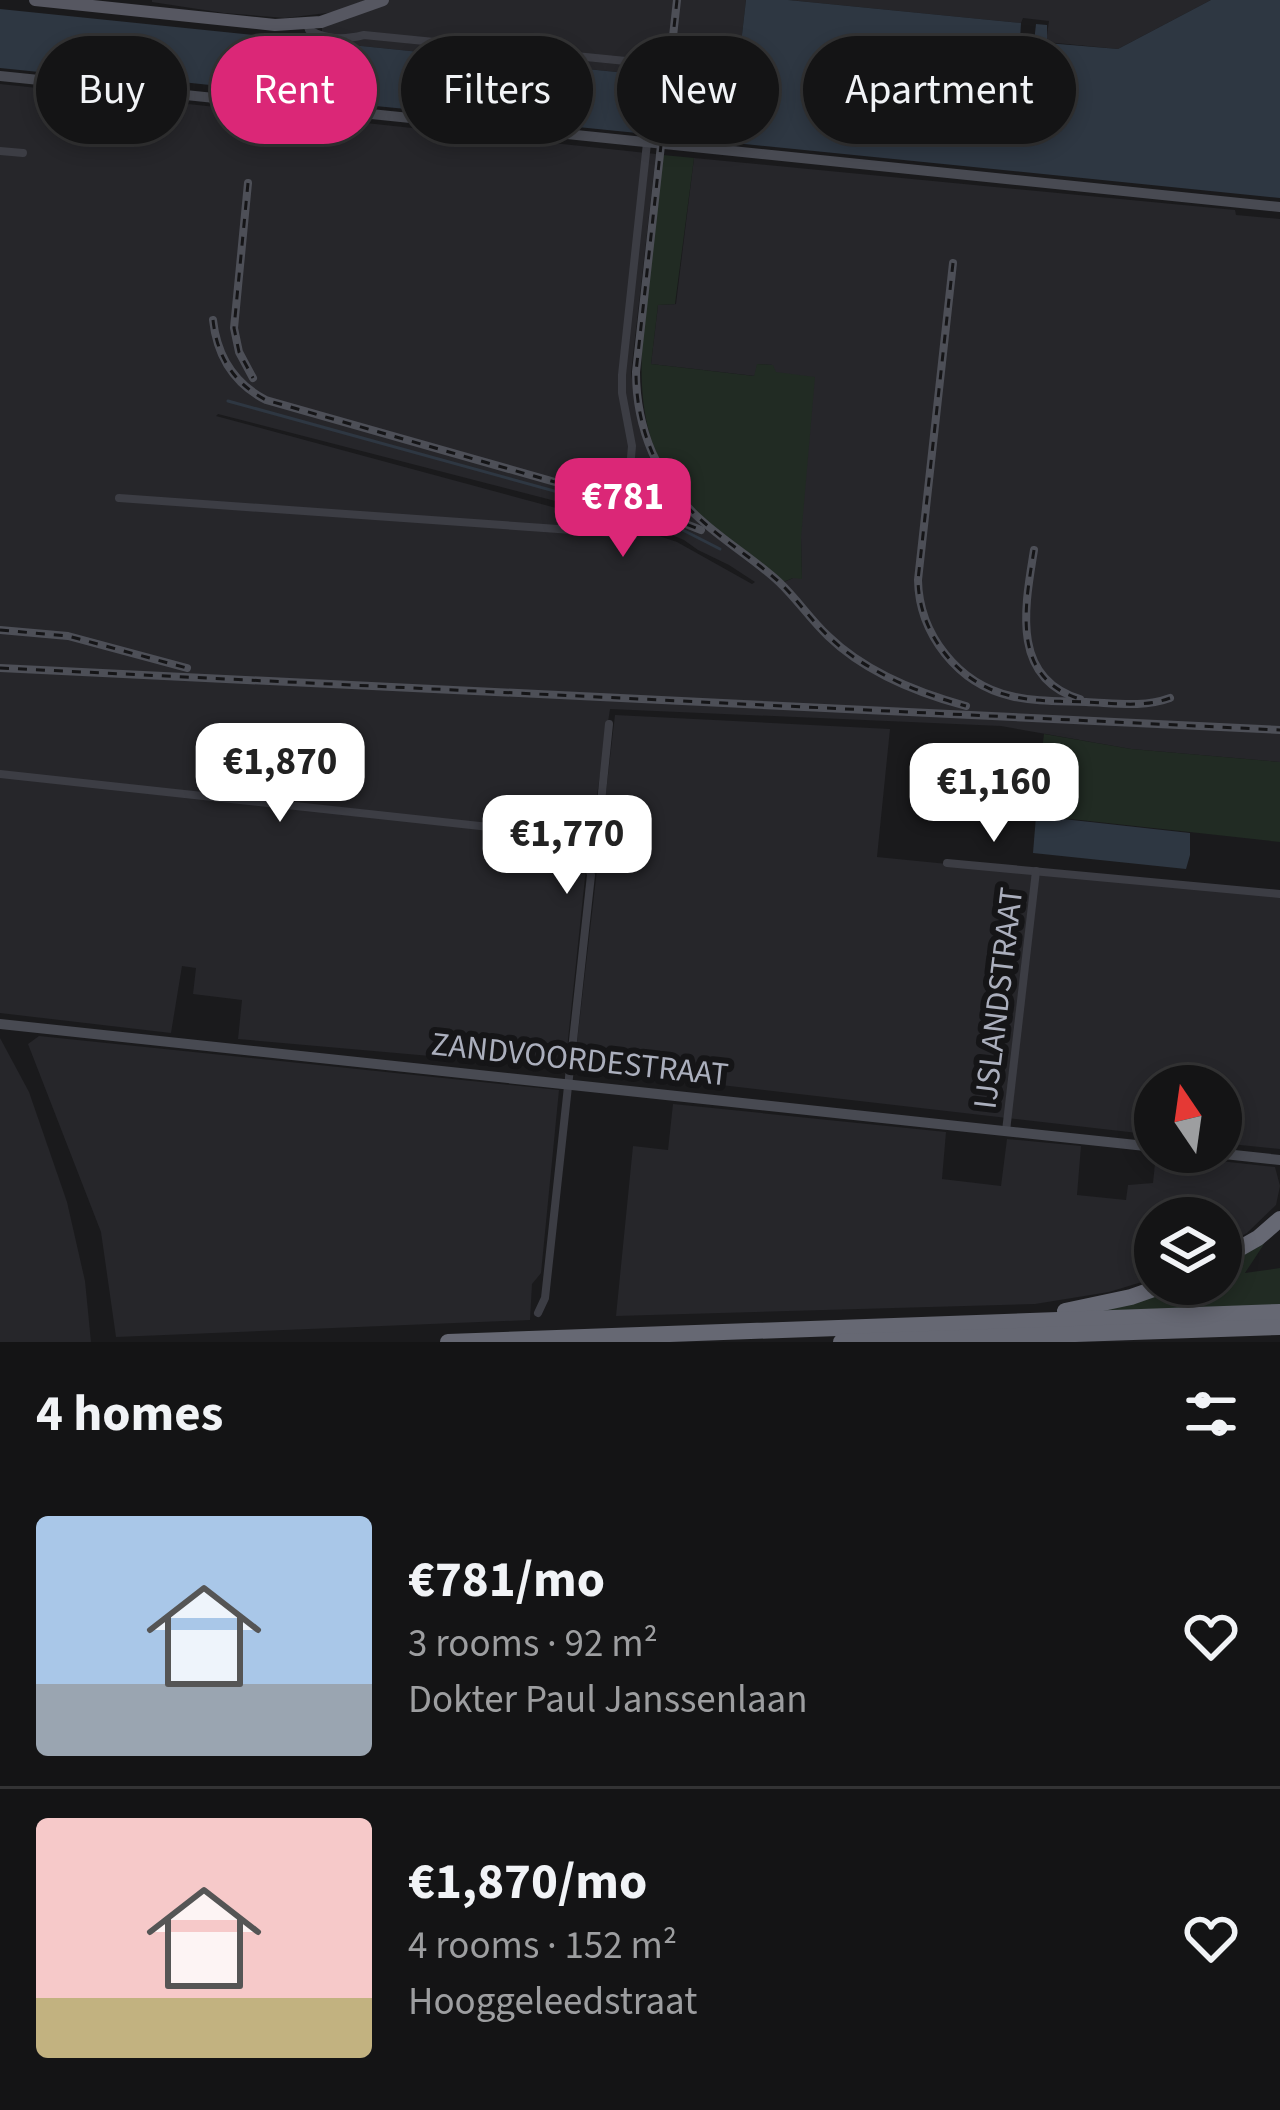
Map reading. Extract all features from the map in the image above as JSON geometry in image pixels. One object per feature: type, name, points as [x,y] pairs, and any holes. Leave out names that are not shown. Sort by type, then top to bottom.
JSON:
[{"type":"highway","points":[[1242,1247],[1280,1219]]},
{"type":"highway","points":[[953,1324],[1087,1308],[1134,1294]]},
{"type":"highway","points":[[448,1342],[1280,1312]]},
{"type":"highway","points":[[841,1342],[1280,1327]]},
{"type":"highway","points":[[1085,1334],[1201,1342]]},
{"type":"main road","points":[[34,0],[275,26],[347,15],[383,0]]},
{"type":"street","points":[[307,24],[316,34],[342,39],[364,35],[617,60]]},
{"type":"street","points":[[0,76],[617,140]]},
{"type":"street","points":[[626,515],[632,446],[622,374],[647,144]]},
{"type":"street","points":[[657,144],[1280,207]]},
{"type":"street","points":[[0,151],[23,153]]},
{"type":"street","points":[[119,498],[615,532]]},
{"type":"street","points":[[626,515],[636,523],[636,532],[628,538],[618,537],[615,521],[626,515]]},
{"type":"street","points":[[583,847],[598,832],[609,724]]},
{"type":"street","points":[[0,774],[573,836],[583,847],[591,875],[544,1298],[538,1313]]},
{"type":"street","points":[[947,862],[1280,895]]},
{"type":"street","name":"IJSLANDSTRAAT","points":[[1006,1131],[1036,871]]},
{"type":"street","name":"ZANDVOORDESTRAAT","points":[[0,1024],[1134,1145]]},
{"type":"street","points":[[1242,1156],[1280,1160]]},
{"type":"shaded area","points":[[152,0],[366,0],[335,12],[285,18]]},
{"type":"shaded area","points":[[383,0],[746,0],[742,36],[617,36],[617,72],[593,70],[593,36],[401,36],[401,50],[377,48],[377,36],[322,36],[322,25],[348,19]]},
{"type":"shaded area","points":[[788,0],[1211,0],[1118,49],[1076,45],[1076,36],[1047,36],[1049,21],[1023,18],[1021,23]]},
{"type":"shaded area","points":[[0,84],[36,88],[36,144],[187,144],[187,104],[211,107],[211,144],[377,144],[377,124],[401,127],[401,144],[562,144],[656,154],[631,373],[640,429],[651,461],[672,496],[778,585],[802,578],[801,539],[772,365],[758,364],[755,376],[651,364],[658,305],[676,304],[694,158],[1235,210],[1236,215],[1280,219],[1280,762],[1131,749],[1001,726],[610,709],[586,868],[565,1068],[238,1039],[242,1000],[193,994],[196,968],[182,966],[171,1033],[0,1013]],"holes":[[[216,416],[618,514],[624,505],[630,506],[638,521],[684,540],[755,582],[656,535]]]},
{"type":"shaded area","points":[[663,155],[694,158],[675,304],[658,305],[651,364],[754,376],[757,364],[773,365],[776,372],[815,377],[801,538],[802,579],[783,582],[701,517],[678,491],[652,442],[642,365]]},
{"type":"shaded area","points":[[615,715],[890,729],[877,857],[1280,897],[1280,1149],[1242,1145],[1242,1065],[1134,1065],[1134,1133],[574,1068]]},
{"type":"shaded area","points":[[1044,734],[1131,749],[1280,762],[1280,842],[1034,815]]},
{"type":"shaded area","points":[[39,1036],[559,1090],[541,1273],[532,1284],[530,1320],[116,1337],[101,1232],[28,1044]]},
{"type":"shaded area","points":[[0,1038],[29,1092],[67,1202],[85,1281],[91,1342],[0,1342]]},
{"type":"shaded area","points":[[673,1104],[946,1132],[942,1179],[1001,1186],[1007,1139],[1081,1146],[1077,1195],[1126,1200],[1128,1185],[1153,1183],[1154,1173],[1242,1173],[1242,1163],[1275,1167],[1280,1186],[1276,1205],[1242,1236],[1242,1197],[1134,1197],[1134,1284],[1109,1292],[1035,1304],[616,1316],[633,1146],[668,1150]]},
{"type":"shaded area","points":[[1264,1244],[1245,1273],[1280,1268],[1280,1307],[1097,1311],[1134,1301],[1134,1305],[1242,1305],[1242,1256]]},
{"type":"water","points":[[746,0],[1021,23],[1020,36],[803,36],[803,144],[1076,144],[1076,45],[1118,49],[1211,0],[1280,0],[1280,198],[745,144],[779,144],[779,36],[742,36]]},
{"type":"water","points":[[0,9],[264,36],[211,36],[211,85],[187,83],[187,36],[36,36],[36,72],[0,68]]},
{"type":"water","points":[[1036,24],[1047,25],[1047,36],[1035,36]]},
{"type":"water","points":[[377,48],[401,50],[401,109],[377,106]]},
{"type":"water","points":[[593,70],[617,72],[617,131],[593,129]]},
{"type":"water","points":[[1036,816],[1190,833],[1186,869],[1033,853]]},
{"type":"waterway","points":[[228,401],[616,508]]},
{"type":"waterway","points":[[639,514],[720,549]]},
{"type":"railway","points":[[677,0],[636,372],[640,413],[652,453],[685,504],[779,582],[842,649],[892,679],[966,706]]},
{"type":"railway","points":[[248,183],[234,328],[239,352],[253,378]]},
{"type":"railway","points":[[953,263],[918,580],[934,637],[974,680],[1011,696],[1128,704],[1170,698]]},
{"type":"railway","points":[[213,320],[229,367],[266,400],[643,507],[701,530]]},
{"type":"railway","points":[[1034,550],[1026,616],[1032,657],[1042,675],[1080,699]]},
{"type":"railway","points":[[0,630],[68,636],[187,668]]},
{"type":"railway","points":[[0,668],[1280,730]]}]
